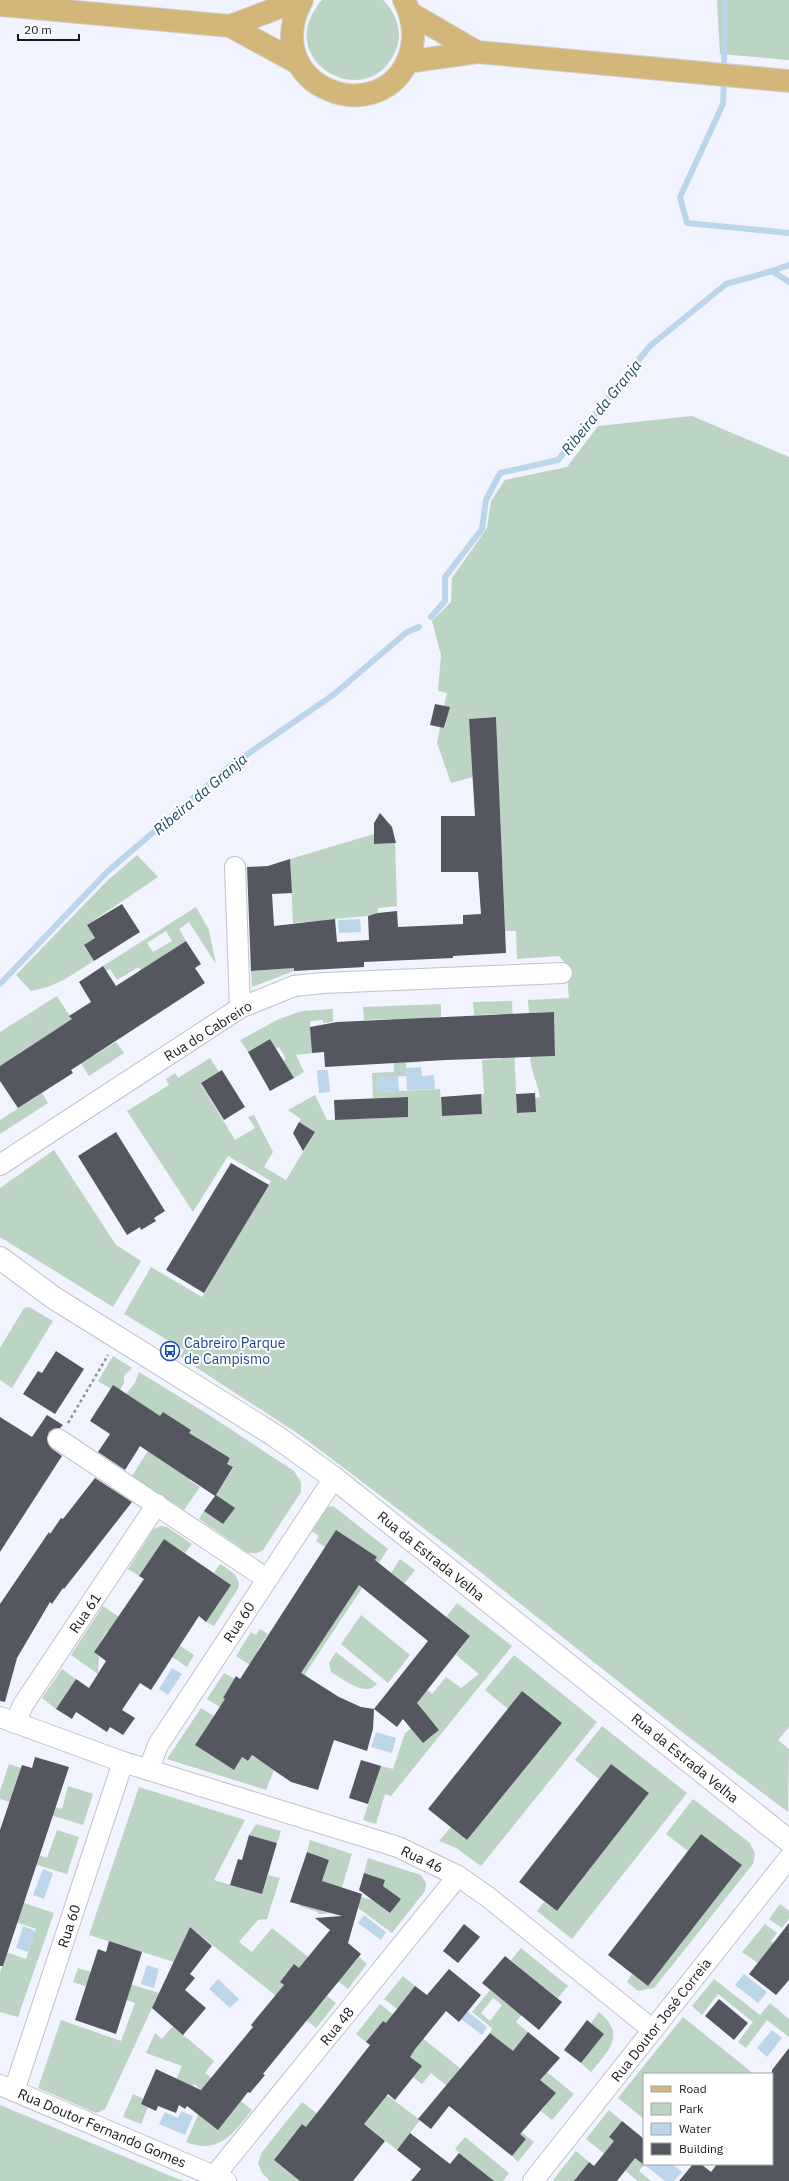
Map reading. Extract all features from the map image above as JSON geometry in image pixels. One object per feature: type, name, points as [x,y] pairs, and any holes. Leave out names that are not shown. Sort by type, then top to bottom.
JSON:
[{"type":"main road","points":[[230,26],[300,0]]},
{"type":"main road","points":[[300,0],[294,14],[291,30],[292,47],[298,63],[307,76],[320,87],[336,93],[352,96],[369,93],[384,87],[398,76],[407,62],[413,46],[414,30],[407,7]]},
{"type":"main road","points":[[0,5],[230,26],[298,63]]},
{"type":"main road","points":[[407,7],[477,52]]},
{"type":"main road","points":[[407,62],[477,52],[789,81]]},
{"type":"street","points":[[235,867],[240,1008]]},
{"type":"street","name":"Rua do Cabreiro","points":[[1,1165],[240,1008],[294,986],[323,983],[562,972]]},
{"type":"street","name":"Rua da Estrada Velha","points":[[0,1258],[54,1298],[274,1435],[334,1478],[789,1841]]},
{"type":"street","name":"Rua da Estrada Velha","points":[[0,1276],[54,1298]]},
{"type":"street","points":[[58,1439],[267,1579]]},
{"type":"street","name":"Rua 60","points":[[149,1769],[158,1745],[334,1478]]},
{"type":"street","name":"Rua 61","points":[[4,1721],[23,1705],[157,1504]]},
{"type":"street","name":"Rua 61","points":[[4,1721],[123,1762],[149,1769]]},
{"type":"street","name":"Rua 60","points":[[7,2088],[123,1762]]},
{"type":"street","name":"Rua 46","points":[[149,1769],[398,1847],[458,1876],[488,1897],[653,2030]]},
{"type":"street","name":"Rua Doutor José Correia","points":[[533,2181],[789,1858]]},
{"type":"street","name":"Rua 48","points":[[220,2178],[458,1876]]},
{"type":"street","name":"Rua Doutor Fernando Gomes","points":[[7,2088],[220,2178]]},
{"type":"path","points":[[58,1439],[118,1338]]},
{"type":"green space","points":[[322,0],[383,0],[391,10],[397,22],[399,34],[397,47],[384,68],[367,78],[348,79],[330,73],[315,60],[307,43],[309,22]]},
{"type":"green space","points":[[717,0],[789,0],[789,60],[720,54]]},
{"type":"green space","points":[[692,416],[789,457],[789,1727],[778,1740],[789,1749],[788,1812],[682,1732],[455,1552],[300,1435],[180,1357],[184,1350],[124,1314],[151,1267],[202,1297],[271,1181],[228,1156],[193,1212],[127,1111],[169,1085],[166,1079],[175,1073],[178,1078],[210,1058],[219,1072],[201,1084],[235,1140],[255,1128],[248,1117],[254,1115],[273,1152],[264,1167],[286,1180],[315,1132],[299,1122],[301,1119],[288,1110],[315,1095],[327,1120],[408,1117],[407,1097],[373,1098],[372,1073],[394,1072],[391,1019],[364,1020],[363,1007],[441,1004],[441,1017],[418,1019],[420,1062],[406,1063],[407,1076],[377,1078],[378,1092],[440,1089],[442,1116],[482,1114],[481,1094],[484,1094],[482,1060],[501,1059],[500,1014],[474,1015],[473,1002],[512,1001],[517,1113],[536,1112],[535,1098],[540,1097],[530,1057],[555,1056],[554,1012],[529,1013],[528,1000],[569,998],[566,964],[559,956],[517,959],[516,931],[505,931],[496,717],[469,719],[473,777],[451,783],[437,743],[440,727],[445,728],[449,707],[444,706],[447,693],[438,691],[441,655],[432,621],[451,602],[452,578],[487,528],[491,501],[505,480],[567,467],[598,426]]},
{"type":"green space","points":[[374,834],[374,844],[395,843],[397,906],[378,908],[378,915],[324,920],[326,937],[307,949],[306,922],[293,923],[290,859]]},
{"type":"green space","points":[[137,855],[158,877],[87,925],[95,938],[84,946],[94,961],[56,983],[31,991],[16,975],[106,882]]},
{"type":"green space","points":[[196,907],[209,930],[216,964],[189,922],[179,929],[186,941],[163,956],[152,987],[139,967],[117,980],[110,969],[106,971],[103,966]],"holes":[[[166,931],[172,941],[153,952],[147,943]]]},
{"type":"green space","points":[[288,950],[293,950],[294,971],[252,987],[251,971],[289,968]]},
{"type":"green space","points":[[57,996],[95,1055],[116,1042],[124,1053],[89,1076],[58,1028],[0,1066],[0,1032]]},
{"type":"green space","points":[[333,1009],[333,1022],[323,1023],[323,1020],[310,1021],[312,1053],[296,1055],[304,1072],[294,1078],[282,1061],[286,1059],[279,1047],[275,1049],[270,1039],[248,1052],[240,1040],[279,1019],[302,1011]]},
{"type":"green space","points":[[42,1093],[48,1103],[0,1134],[0,1120]]},
{"type":"green space","points":[[54,1150],[116,1245],[141,1261],[113,1307],[0,1237],[0,1188]]},
{"type":"green space","points":[[29,1307],[53,1321],[12,1388],[0,1380],[0,1348],[24,1308]]},
{"type":"green space","points":[[113,1356],[132,1368],[124,1376],[124,1383],[120,1390],[113,1385],[111,1389],[98,1381]]},
{"type":"green space","points":[[139,1372],[209,1415],[294,1471],[301,1482],[301,1492],[263,1550],[257,1553],[248,1553],[199,1519],[204,1511],[223,1524],[234,1508],[216,1495],[233,1468],[227,1464],[230,1458],[211,1446],[189,1480],[200,1487],[184,1510],[132,1476],[148,1451],[191,1430],[163,1412],[150,1431],[126,1394],[135,1383]]},
{"type":"green space","points":[[333,1506],[388,1549],[305,1674],[309,1678],[274,1680],[236,1656],[251,1632],[256,1635],[260,1629],[268,1634],[257,1651],[298,1677],[377,1557],[325,1547],[316,1541],[319,1536],[308,1529],[323,1508]]},
{"type":"green space","points":[[160,1526],[167,1527],[192,1544],[185,1553],[164,1539],[139,1576],[128,1569],[153,1530]]},
{"type":"green space","points":[[400,1559],[415,1570],[404,1584],[391,1573]]},
{"type":"green space","points":[[220,1564],[236,1576],[239,1587],[214,1626],[206,1622],[231,1585],[214,1573]]},
{"type":"green space","points":[[457,1603],[512,1646],[391,1796],[385,1794],[376,1824],[363,1820],[381,1766],[393,1769],[405,1733],[425,1717],[413,1708],[427,1690],[432,1694],[446,1677],[461,1688],[479,1674],[456,1655],[470,1636],[446,1617]],"holes":[[[429,1718],[439,1730],[423,1743],[413,1730]]]},
{"type":"green space","points":[[103,1606],[131,1625],[111,1634],[107,1631],[94,1652],[99,1655],[98,1674],[71,1655]]},
{"type":"green space","points":[[361,1615],[410,1655],[388,1683],[341,1644]]},
{"type":"green space","points":[[164,1635],[194,1655],[187,1667],[156,1646]]},
{"type":"green space","points":[[336,1652],[377,1684],[372,1688],[361,1688],[348,1683],[331,1672],[329,1663]]},
{"type":"green space","points":[[514,1655],[597,1722],[481,1866],[456,1848],[439,1841],[451,1827],[467,1840],[562,1723],[508,1709],[485,1690]]},
{"type":"green space","points":[[62,1669],[76,1679],[56,1709],[42,1698]]},
{"type":"green space","points":[[224,1673],[235,1679],[223,1698],[267,1725],[274,1741],[207,1699]]},
{"type":"green space","points":[[201,1708],[214,1716],[195,1745],[234,1770],[242,1757],[248,1761],[252,1756],[274,1770],[266,1790],[167,1759]]},
{"type":"green space","points":[[602,1726],[687,1793],[572,1939],[537,1911],[544,1902],[557,1911],[649,1793],[611,1764],[599,1779],[575,1760]]},
{"type":"green space","points":[[9,1764],[21,1768],[10,1802],[0,1799],[0,1791]]},
{"type":"green space","points":[[68,1786],[93,1794],[83,1825],[38,1811],[40,1803],[62,1809]]},
{"type":"green space","points":[[139,1787],[245,1820],[214,1880],[262,1894],[268,1875],[280,1878],[267,1919],[258,1920],[239,1942],[252,1952],[272,1928],[312,1960],[302,1971],[294,1965],[280,1982],[314,2011],[327,1996],[336,2003],[316,2028],[190,1927],[174,1962],[89,1935]]},
{"type":"green space","points":[[693,1799],[750,1843],[755,1854],[753,1864],[654,1988],[638,1991],[627,1982],[632,1974],[648,1986],[742,1865],[701,1834],[688,1851],[666,1834]]},
{"type":"green space","points":[[256,1824],[281,1831],[277,1843],[249,1835]]},
{"type":"green space","points":[[57,1830],[79,1837],[67,1874],[0,1854],[0,1843],[47,1858]]},
{"type":"green space","points":[[310,1840],[352,1854],[334,1913],[318,1914],[318,1912],[299,1906],[304,1892],[322,1881],[329,1860],[307,1852]]},
{"type":"green space","points":[[368,1858],[421,1875],[426,1883],[425,1891],[392,1933],[354,1905],[357,1896],[373,1900],[390,1913],[401,1899],[383,1886],[384,1880],[364,1873]]},
{"type":"green space","points":[[0,1895],[54,1913],[18,2017],[0,2012],[0,1973],[4,1960],[0,1950],[26,1959],[36,1929],[16,1922]]},
{"type":"green space","points":[[780,1904],[789,1911],[789,1919],[782,1928],[769,1919]]},
{"type":"green space","points":[[765,1924],[777,1933],[771,1941],[783,1951],[768,1970],[742,1952]]},
{"type":"green space","points":[[521,1948],[568,1986],[558,1998],[544,1987],[516,2022],[528,2032],[516,2047],[574,2094],[552,2120],[541,2111],[555,2093],[493,2061],[505,2045],[490,2033],[492,2028],[472,2012],[490,1990],[500,1998],[523,1971],[511,1960]],"holes":[[[493,1998],[502,2005],[490,2021],[481,2013]]]},
{"type":"green space","points":[[359,1957],[367,1964],[348,1989],[329,1974],[348,1970]]},
{"type":"green space","points":[[78,1968],[159,1993],[105,2109],[96,2113],[38,2088],[61,2020],[121,2041],[135,2003],[73,1982]]},
{"type":"green space","points":[[403,1976],[415,1986],[402,2003],[418,2025],[384,1999]]},
{"type":"green space","points":[[714,1979],[760,2015],[770,2003],[789,2019],[789,2037],[767,2020],[746,2048],[738,2042],[753,2022],[718,1994],[702,2015],[692,2006]]},
{"type":"green space","points":[[380,2004],[461,2069],[447,2086],[431,2073],[422,2084],[401,2068],[417,2048],[383,2021],[366,2042],[356,2034]]},
{"type":"green space","points":[[599,2012],[612,2028],[613,2036],[612,2043],[608,2050],[591,2072],[581,2063],[604,2034],[591,2023]]},
{"type":"green space","points":[[683,2017],[753,2073],[643,2073],[643,2118],[618,2098]]},
{"type":"green space","points":[[173,2026],[214,2061],[205,2073],[252,2110],[232,2134],[217,2144],[208,2146],[186,2142],[198,2115],[231,2113],[194,2084],[191,2089],[175,2082],[182,2066],[146,2053],[155,2033],[162,2039]]},
{"type":"green space","points":[[133,2094],[144,2099],[148,2107],[141,2124],[123,2117]]},
{"type":"green space","points":[[387,2095],[420,2120],[397,2150],[363,2123]]},
{"type":"green space","points":[[302,2102],[342,2133],[304,2181],[270,2181],[262,2173],[258,2163],[262,2152]],"holes":[[[302,2124],[321,2139],[293,2175],[274,2160]]]},
{"type":"green space","points":[[0,2105],[178,2179],[184,2181],[0,2181]]},
{"type":"green space","points":[[609,2110],[622,2121],[609,2137],[644,2165],[639,2171],[651,2181],[638,2181],[586,2139]]},
{"type":"green space","points":[[512,2124],[534,2142],[518,2162],[512,2156],[526,2139],[510,2126]]},
{"type":"green space","points":[[465,2137],[509,2173],[503,2181],[488,2181],[490,2178],[455,2149]]},
{"type":"green space","points":[[576,2151],[589,2162],[576,2178],[580,2181],[553,2180]]},
{"type":"water","points":[[360,919],[361,932],[339,933],[338,920]]},
{"type":"water","points":[[421,1067],[422,1076],[434,1075],[435,1089],[407,1090],[406,1068]]},
{"type":"water","points":[[317,1070],[328,1070],[330,1092],[319,1093]]},
{"type":"water","points":[[398,1076],[399,1091],[378,1092],[377,1077]]},
{"type":"water","points":[[172,1668],[182,1674],[168,1695],[159,1689]]},
{"type":"water","points":[[376,1732],[396,1738],[392,1753],[371,1747]]},
{"type":"water","points":[[43,1869],[53,1873],[44,1899],[33,1895]]},
{"type":"water","points":[[364,1915],[386,1932],[381,1940],[358,1923]]},
{"type":"water","points":[[23,1926],[36,1931],[28,1952],[16,1948]]},
{"type":"water","points":[[147,1965],[159,1969],[154,1988],[141,1984]]},
{"type":"water","points":[[744,1974],[767,1992],[758,2003],[735,1985]]},
{"type":"water","points":[[218,1979],[239,1999],[230,2008],[209,1989]]},
{"type":"water","points":[[467,2011],[487,2027],[482,2035],[461,2019]]},
{"type":"water","points":[[772,2030],[782,2038],[767,2057],[757,2048]]},
{"type":"water","points":[[181,2111],[193,2116],[185,2135],[159,2124],[165,2112],[178,2118]]},
{"type":"water","points":[[673,2165],[682,2172],[674,2181],[665,2181],[646,2166]]},
{"type":"building","points":[[435,704],[450,707],[444,728],[430,725]]},
{"type":"building","points":[[496,717],[506,953],[453,956],[453,958],[364,962],[364,967],[294,971],[294,968],[251,971],[247,867],[268,866],[290,859],[292,893],[272,894],[274,926],[335,919],[337,942],[369,940],[368,916],[378,913],[397,911],[398,927],[463,924],[463,915],[481,914],[478,872],[441,872],[441,816],[475,816],[469,719]]},
{"type":"building","points":[[380,813],[392,827],[396,843],[374,844],[374,823]]},
{"type":"building","points":[[122,904],[140,932],[94,961],[84,945],[95,938],[87,925]]},
{"type":"building","points":[[186,941],[201,964],[195,968],[205,983],[71,1070],[73,1073],[18,1108],[0,1081],[0,1066],[72,1019],[69,1016],[91,1002],[79,982],[103,966],[116,986]]},
{"type":"building","points":[[554,1012],[555,1056],[446,1060],[325,1067],[324,1052],[312,1053],[310,1027],[337,1022]]},
{"type":"building","points":[[270,1039],[294,1078],[270,1091],[248,1052]]},
{"type":"building","points":[[222,1070],[245,1107],[224,1120],[201,1083]]},
{"type":"building","points":[[535,1093],[536,1112],[517,1113],[516,1094]]},
{"type":"building","points":[[481,1094],[482,1114],[442,1116],[441,1097]]},
{"type":"building","points":[[408,1097],[408,1117],[335,1120],[334,1100]]},
{"type":"building","points":[[299,1122],[315,1132],[303,1151],[293,1133]]},
{"type":"building","points":[[116,1132],[165,1211],[154,1218],[156,1221],[141,1230],[140,1227],[127,1235],[78,1156]]},
{"type":"building","points":[[231,1163],[269,1185],[204,1293],[166,1270]]},
{"type":"building","points":[[56,1351],[84,1369],[55,1414],[23,1394],[38,1371],[42,1373]]},
{"type":"building","points":[[113,1385],[160,1416],[163,1412],[191,1430],[189,1433],[230,1458],[227,1464],[233,1467],[216,1495],[235,1508],[223,1524],[204,1511],[215,1496],[140,1446],[125,1470],[98,1452],[110,1434],[90,1421]]},
{"type":"building","points":[[47,1415],[63,1425],[60,1428],[53,1429],[49,1432],[47,1439],[51,1448],[62,1456],[0,1552],[0,1417],[32,1437]]},
{"type":"building","points":[[95,1478],[132,1502],[64,1589],[63,1588],[52,1604],[50,1602],[17,1658],[5,1702],[0,1701],[0,1604],[49,1532],[50,1534],[61,1518],[63,1519]]},
{"type":"building","points":[[336,1530],[377,1557],[375,1560],[470,1636],[417,1703],[439,1730],[423,1743],[403,1719],[397,1727],[374,1709],[373,1729],[367,1751],[334,1740],[318,1790],[291,1782],[252,1755],[248,1761],[242,1757],[234,1770],[195,1745],[225,1699],[223,1698],[236,1676],[240,1679]],"holes":[[[359,1585],[428,1641],[374,1709],[361,1707],[339,1697],[301,1673]]]},
{"type":"building","points":[[164,1539],[231,1585],[206,1622],[199,1616],[151,1690],[140,1683],[122,1710],[135,1718],[123,1735],[110,1727],[107,1732],[76,1712],[72,1719],[56,1709],[76,1679],[89,1688],[106,1661],[94,1652],[144,1579],[139,1576]]},
{"type":"building","points":[[522,1691],[562,1723],[467,1840],[428,1809]]},
{"type":"building","points":[[35,1757],[69,1767],[3,1966],[0,1966],[0,1830],[22,1765],[32,1768]]},
{"type":"building","points":[[361,1760],[381,1766],[368,1804],[349,1798]]},
{"type":"building","points":[[611,1764],[649,1793],[557,1911],[519,1882]]},
{"type":"building","points":[[701,1834],[742,1865],[648,1986],[608,1955]]},
{"type":"building","points":[[249,1835],[277,1843],[262,1894],[230,1885],[238,1859],[242,1860]]},
{"type":"building","points":[[307,1852],[329,1860],[322,1881],[362,1894],[348,1943],[361,1954],[263,2074],[265,2075],[250,2093],[248,2092],[218,2130],[187,2106],[185,2109],[179,2105],[176,2113],[158,2106],[156,2111],[141,2104],[156,2069],[201,2090],[253,2027],[251,2025],[284,1985],[280,1982],[294,1964],[299,1968],[330,1930],[315,1918],[342,1916],[290,1902]]},
{"type":"building","points":[[364,1873],[385,1880],[383,1886],[401,1899],[390,1913],[359,1890]]},
{"type":"building","points":[[789,1923],[789,1980],[776,1995],[749,1974]]},
{"type":"building","points":[[464,1924],[480,1937],[458,1963],[443,1951]]},
{"type":"building","points":[[190,1927],[212,1946],[190,1974],[195,1978],[185,1990],[206,2008],[183,2035],[152,2008]]},
{"type":"building","points":[[109,1941],[142,1952],[116,2034],[75,2020],[98,1949],[106,1952]]},
{"type":"building","points":[[505,1956],[562,2002],[539,2030],[482,1983]]},
{"type":"building","points":[[449,1969],[481,1995],[459,2022],[446,2011],[410,2057],[422,2066],[395,2100],[388,2094],[364,2124],[385,2141],[353,2181],[300,2181],[274,2160],[302,2124],[306,2127],[370,2045],[366,2042],[383,2021],[386,2023],[415,1986],[427,1995]]},
{"type":"building","points":[[719,1999],[748,2023],[734,2040],[705,2016]]},
{"type":"building","points":[[587,2020],[604,2034],[581,2063],[564,2050]]},
{"type":"building","points":[[528,2032],[560,2058],[540,2080],[556,2093],[520,2134],[526,2139],[512,2156],[449,2106],[431,2129],[418,2119],[490,2033],[513,2051]]},
{"type":"building","points":[[789,2048],[789,2181],[679,2181],[692,2165],[702,2165],[711,2172],[716,2165],[773,2165],[772,2070]]},
{"type":"building","points":[[622,2121],[643,2138],[643,2164],[635,2158],[617,2181],[574,2181],[589,2162],[594,2166],[614,2141],[609,2137]]},
{"type":"building","points":[[410,2133],[450,2164],[459,2153],[494,2181],[411,2181],[421,2169],[397,2150]]},
{"type":"waterway","points":[[724,70],[725,0]]},
{"type":"waterway","points":[[724,80],[723,104],[680,197],[687,223],[789,233]]},
{"type":"waterway","points":[[772,271],[789,265]]},
{"type":"waterway","name":"Ribeira da Granja","points":[[431,617],[445,601],[445,577],[482,529],[486,500],[500,473],[558,460],[650,346],[726,284],[772,271],[789,282]]},
{"type":"waterway","name":"Ribeira da Granja","points":[[0,984],[107,872],[229,767],[333,695],[407,632],[419,627]]},
{"type":"place","name":"Cabreiro Parque de Campismo","points":[[170,1351]]}]
